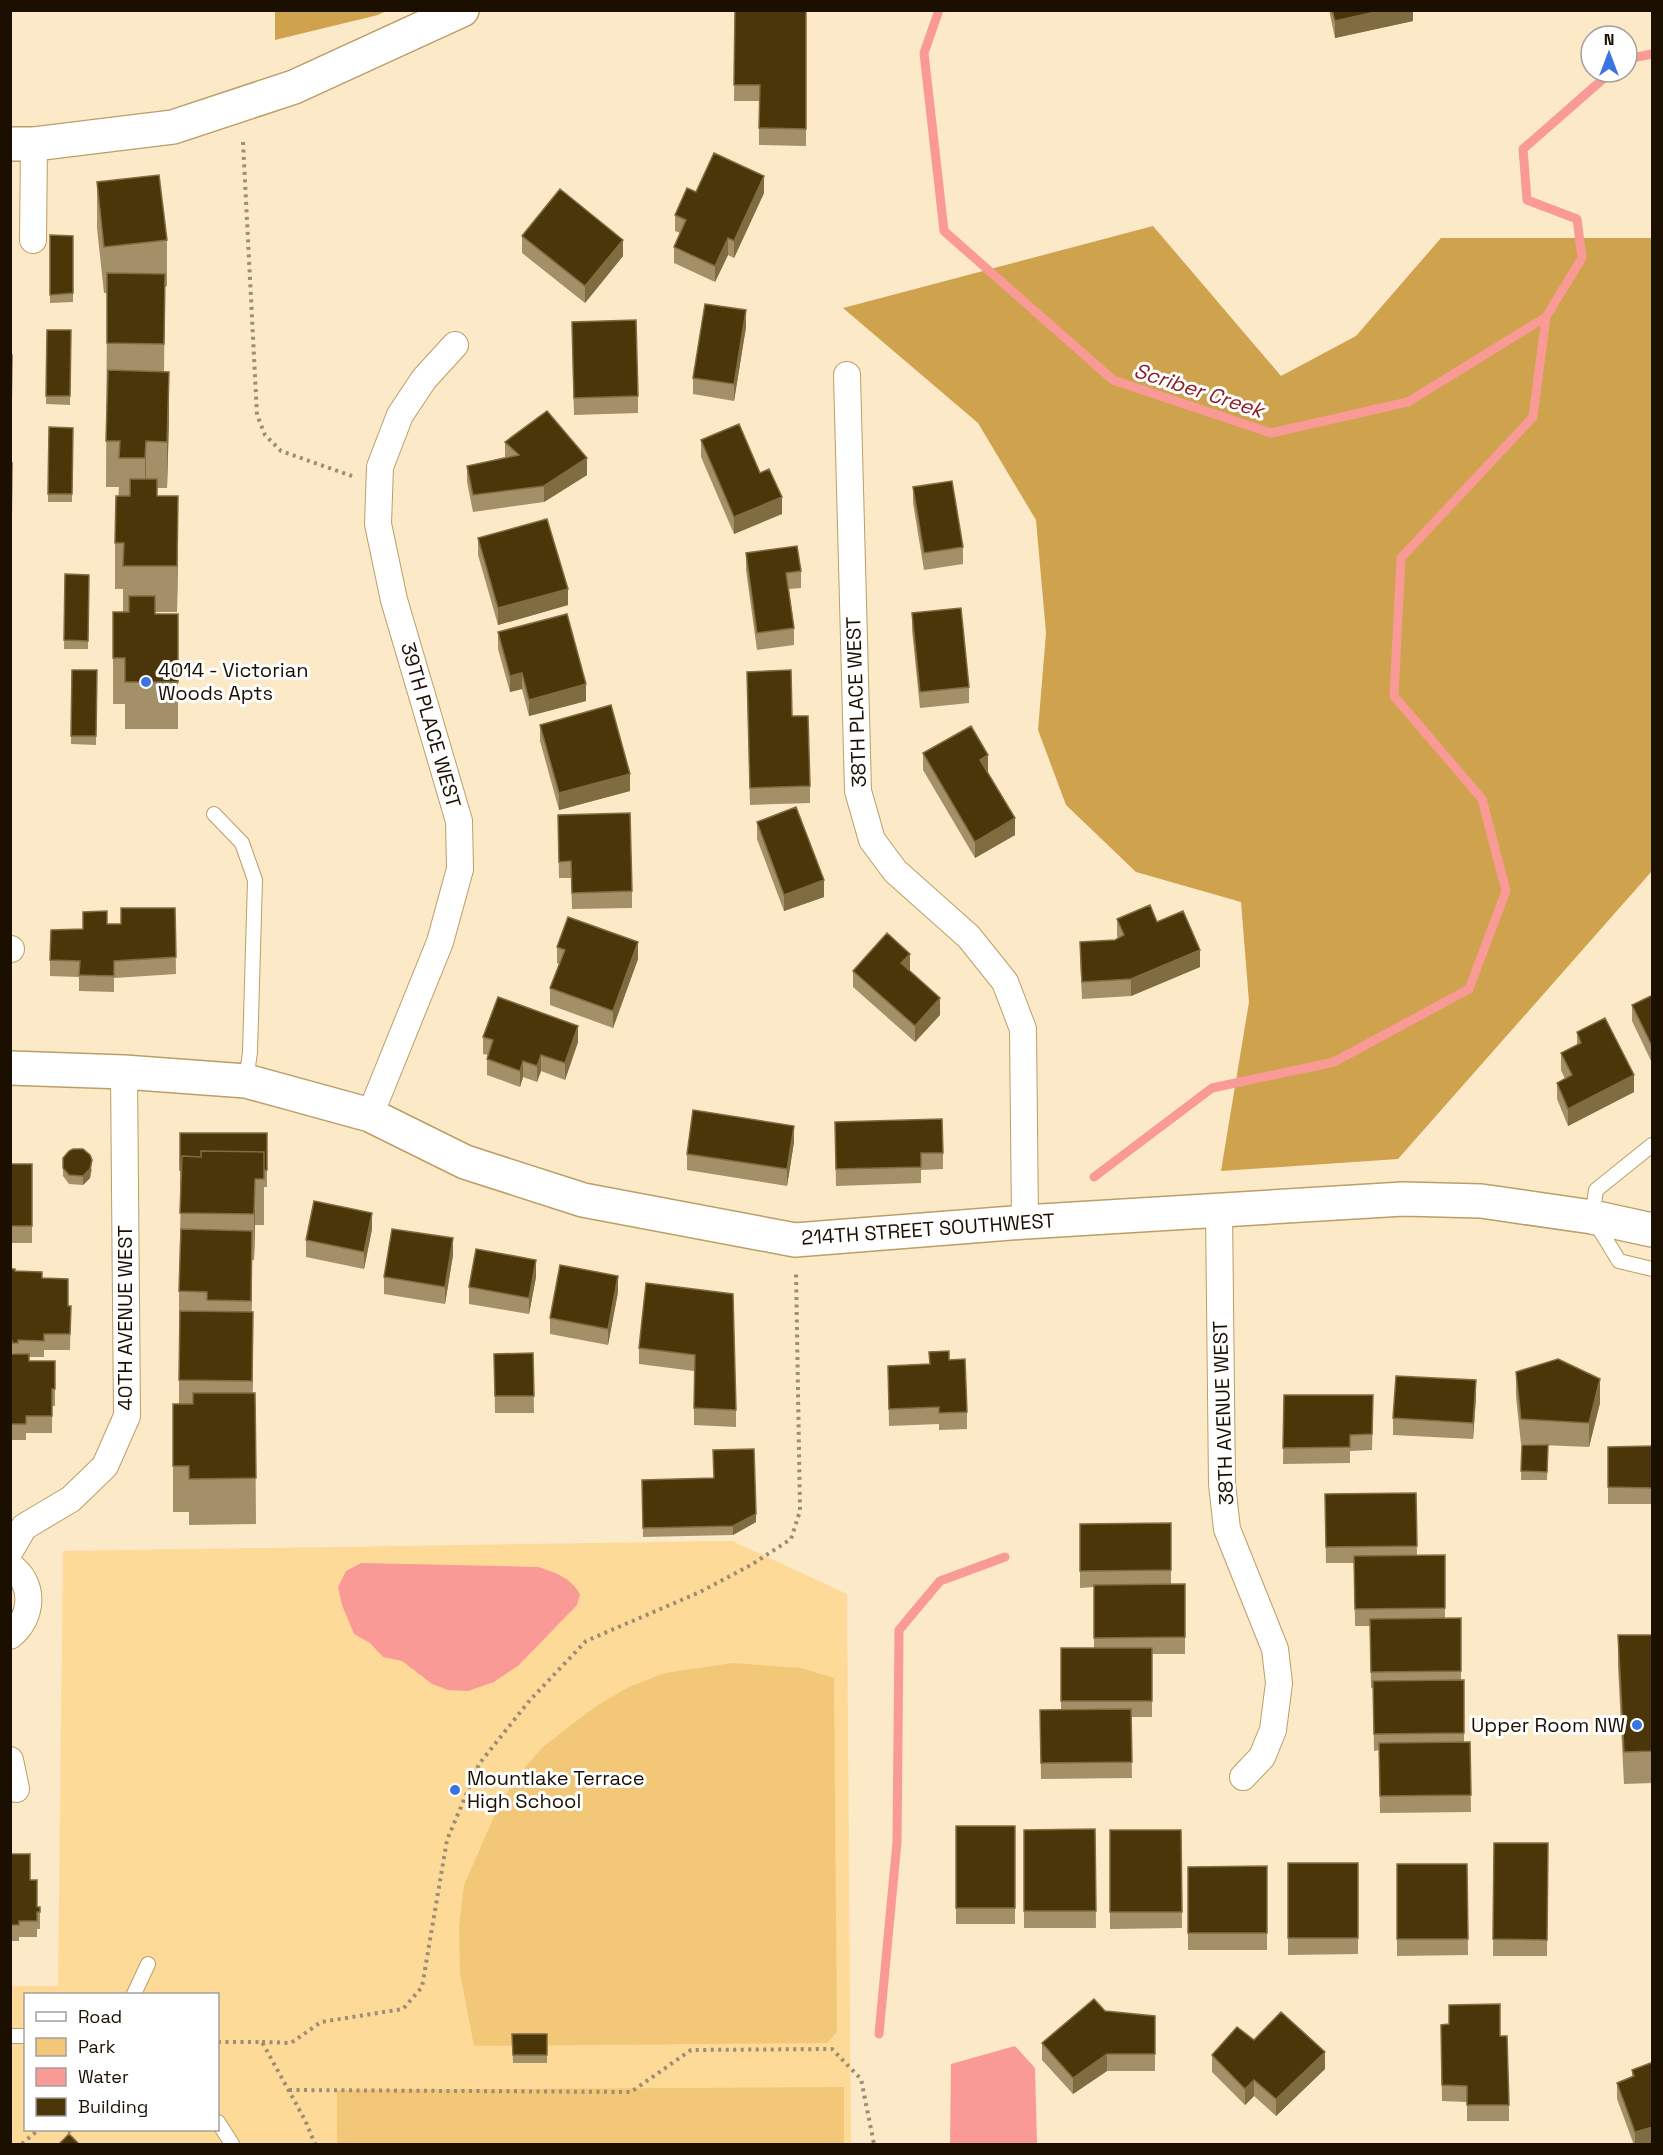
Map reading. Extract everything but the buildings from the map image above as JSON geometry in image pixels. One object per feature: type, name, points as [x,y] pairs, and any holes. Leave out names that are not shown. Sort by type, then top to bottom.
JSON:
[{"type":"street","points":[[33,240],[22,144],[173,127],[294,87],[462,10]]},
{"type":"street","name":"39TH PLACE WEST","points":[[370,1115],[440,942],[460,869],[459,821],[394,600],[378,524],[380,467],[400,415],[424,379],[455,345]]},
{"type":"street","name":"38TH PLACE WEST","points":[[847,375],[858,791],[872,840],[895,871],[969,938],[1005,982],[1023,1029],[1025,1222]]},
{"type":"street","name":"214TH STREET SOUTHWEST","points":[[10,1068],[124,1072],[246,1081],[370,1115],[465,1162],[583,1200],[795,1240],[1025,1222],[1414,1200],[1481,1201],[1592,1217],[1653,1230]]},
{"type":"street","name":"40TH AVENUE WEST","points":[[10,1551],[24,1527],[71,1499],[105,1466],[127,1416],[124,1072]]},
{"type":"street","name":"38TH AVENUE WEST","points":[[1219,1210],[1222,1484],[1227,1530],[1275,1649],[1280,1683],[1273,1730],[1262,1757],[1243,1777]]},
{"type":"street","points":[[10,1566],[24,1580],[29,1593],[29,1606],[25,1619],[18,1630],[10,1636]]},
{"type":"street","points":[[10,1760],[16,1789]]},
{"type":"lane","points":[[214,814],[242,843],[255,880],[250,1052],[246,1081]]},
{"type":"lane","points":[[1653,1145],[1596,1190],[1592,1217],[1619,1262],[1653,1269]]},
{"type":"lane","points":[[135,1993],[148,1964]]},
{"type":"lane","points":[[219,2124],[232,2145]]},
{"type":"path","points":[[243,142],[257,415],[265,435],[281,452],[352,477]]},
{"type":"path","points":[[219,2043],[291,2043],[321,2022],[403,2009],[422,1987],[447,1840],[479,1764],[530,1700],[586,1641],[700,1592],[751,1565],[790,1539],[800,1511],[795,1240]]},
{"type":"path","points":[[262,2042],[305,2120],[315,2145]]},
{"type":"path","points":[[289,2090],[631,2092],[691,2050],[832,2049],[861,2079],[874,2145]]},
{"type":"path","points":[[22,2145],[37,2131]]},
{"type":"shaded area","points":[[275,10],[386,11],[378,15],[275,40]]},
{"type":"shaded area","points":[[1153,226],[1281,376],[1356,336],[1441,238],[1652,238],[1652,871],[1398,1159],[1221,1171],[1249,1002],[1241,902],[1136,872],[1066,805],[1038,730],[1046,633],[1036,520],[978,423],[843,308]]},
{"type":"shaded area","name":"Mountlake Terrace High School","points":[[732,1541],[847,1594],[851,2144],[11,2144],[11,1986],[58,1986],[63,1551]]},
{"type":"green space","points":[[733,1663],[801,1668],[834,1678],[837,2032],[827,2043],[474,2046],[460,1973],[459,1926],[464,1885],[496,1812],[518,1775],[543,1747],[598,1705],[629,1687],[665,1673]]},
{"type":"green space","points":[[844,2087],[844,2144],[337,2144],[337,2090]]},
{"type":"water","points":[[361,1563],[538,1567],[567,1580],[580,1594],[577,1605],[519,1665],[494,1682],[468,1691],[448,1690],[432,1684],[402,1661],[383,1657],[370,1643],[354,1634],[342,1605],[338,1587],[346,1571]]},
{"type":"water","points":[[1015,2046],[1035,2068],[1037,2144],[950,2144],[951,2064]]},
{"type":"waterway","name":"Scriber Creek","points":[[939,10],[924,53],[944,231],[1113,380],[1271,433],[1408,402],[1546,317],[1582,258],[1577,219],[1527,200],[1523,149],[1597,84]]},
{"type":"waterway","name":"Scriber Creek","points":[[1639,57],[1652,54]]},
{"type":"waterway","points":[[1094,1177],[1212,1088],[1334,1062],[1469,989],[1506,891],[1482,799],[1394,696],[1401,558],[1533,417],[1546,317]]},
{"type":"waterway","points":[[879,2034],[897,1842],[899,1630],[940,1581],[1005,1557]]},
{"type":"place","name":"4014 - Victorian Woods Apts","points":[[146,682]]},
{"type":"place","name":"Upper Room NW","points":[[1637,1725]]},
{"type":"place","name":"Mountlake Terrace High School","points":[[455,1790]]}]
